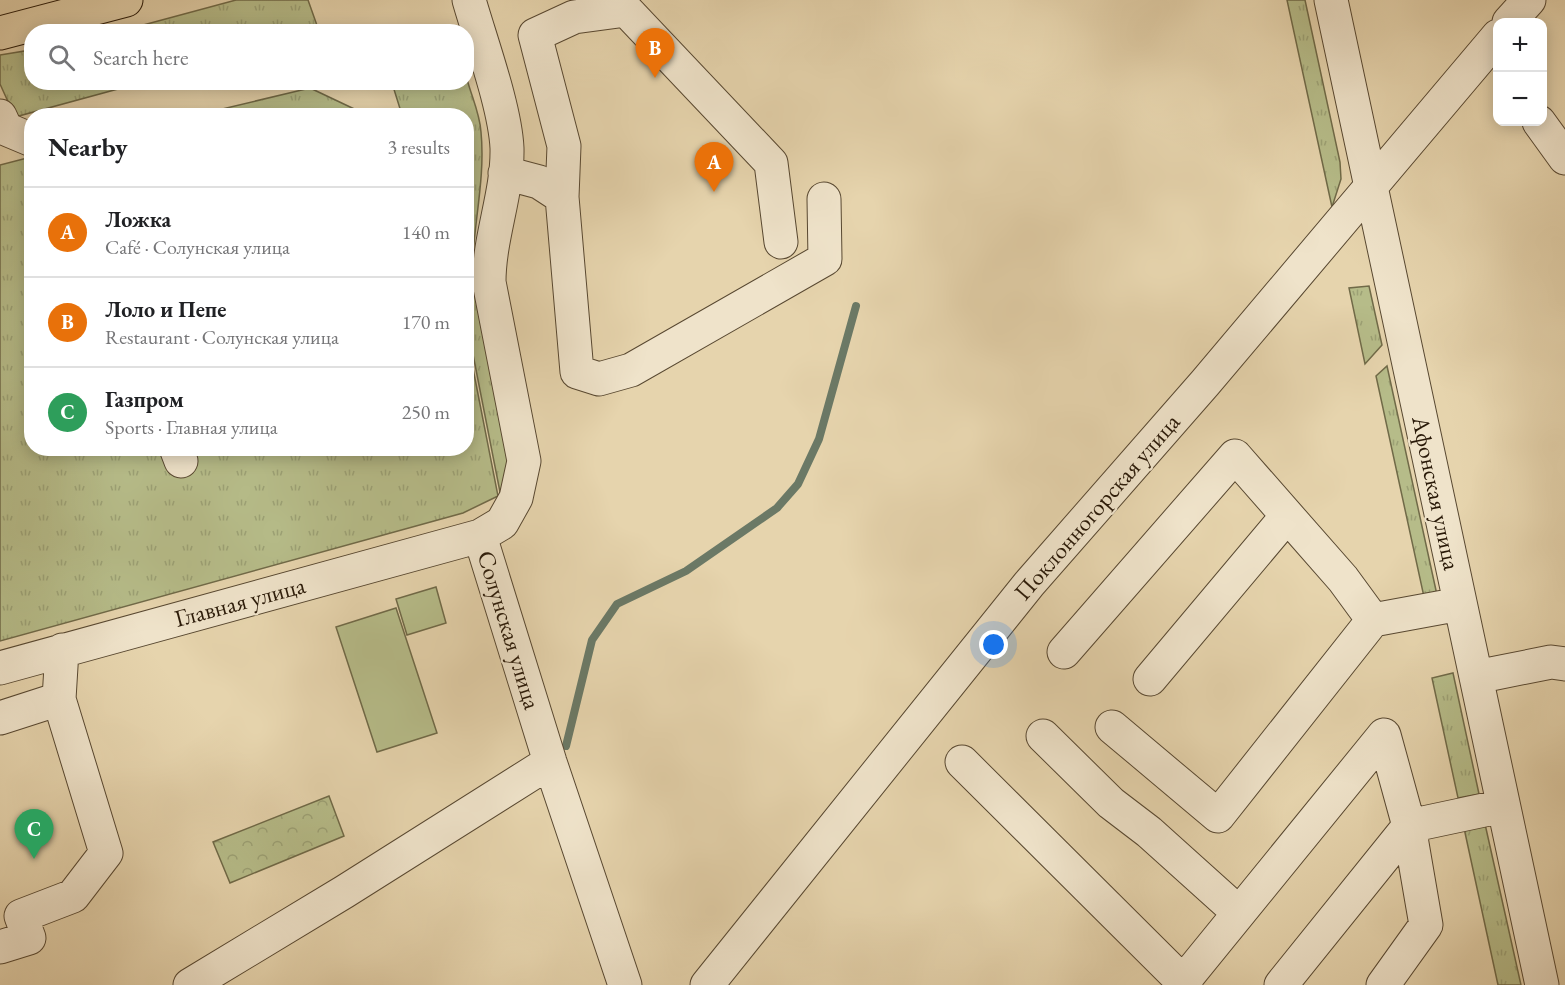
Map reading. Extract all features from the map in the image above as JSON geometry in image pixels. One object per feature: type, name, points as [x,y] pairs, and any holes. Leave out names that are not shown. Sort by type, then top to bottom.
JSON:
[{"type":"main road","points":[[34,24],[126,0]]},
{"type":"main road","points":[[0,33],[24,27]]},
{"type":"street","name":"Солунская улица","points":[[469,0],[503,123],[507,148],[505,173],[489,259],[489,282],[524,461],[516,498],[502,522],[480,536],[550,762],[625,985]]},
{"type":"street","name":"Афонская улица","points":[[1336,1],[1369,187],[1542,985]]},
{"type":"street","points":[[781,242],[771,163],[626,10],[574,17],[536,35],[564,146],[562,197],[577,372],[599,379],[632,370],[825,259],[824,199]]},
{"type":"street","name":"Поклонногорская улица","points":[[707,985],[1029,584],[1204,383],[1369,187],[1493,50]]},
{"type":"street","points":[[0,116],[6,129],[24,137]]},
{"type":"street","points":[[1542,126],[1565,158]]},
{"type":"street","points":[[505,173],[539,182],[562,197]]},
{"type":"street","points":[[1064,652],[1234,456],[1343,579],[1373,620]]},
{"type":"street","points":[[1150,680],[1287,516]]},
{"type":"street","name":"Главная улица","points":[[0,668],[480,536]]},
{"type":"street","points":[[1112,727],[1218,816],[1373,620],[1460,604]]},
{"type":"street","points":[[0,947],[29,938],[21,916],[73,896],[106,853],[59,699],[62,650]]},
{"type":"street","points":[[1476,677],[1551,662],[1565,664]]},
{"type":"street","points":[[0,718],[59,699]]},
{"type":"street","points":[[962,762],[1184,983],[1384,735],[1409,826],[1426,925],[1383,985]]},
{"type":"street","points":[[1043,736],[1111,803],[1149,832],[1239,913]]},
{"type":"street","points":[[190,985],[344,892],[550,762]]},
{"type":"street","points":[[1281,985],[1409,826],[1503,806]]},
{"type":"green space","points":[[236,0],[308,0],[317,24],[147,24]]},
{"type":"green space","points":[[1287,0],[1305,0],[1340,162],[1341,179],[1332,207]]},
{"type":"green space","points":[[24,51],[24,90],[114,90],[48,108],[24,108],[24,115],[15,117],[0,84],[0,55]]},
{"type":"green space","points":[[302,90],[314,90],[352,108],[226,108]]},
{"type":"green space","points":[[394,90],[470,90],[479,118],[482,151],[474,245],[474,108],[400,108]]},
{"type":"green space","points":[[24,159],[24,456],[474,456],[474,374],[498,496],[463,513],[0,641],[0,165]]},
{"type":"green space","points":[[1369,286],[1382,345],[1365,364],[1349,288]]},
{"type":"green space","points":[[474,292],[507,440],[509,469],[500,492],[474,360]]},
{"type":"green space","points":[[1387,366],[1437,595],[1424,597],[1376,376]]},
{"type":"green space","points":[[436,587],[446,623],[407,635],[396,599]]},
{"type":"green space","points":[[396,608],[437,733],[377,752],[336,627]]},
{"type":"green space","points":[[1453,673],[1479,794],[1458,798],[1432,678]]},
{"type":"green space","points":[[329,796],[344,836],[230,883],[213,842]]},
{"type":"green space","points":[[1485,824],[1521,985],[1498,985],[1464,828]]},
{"type":"waterway","points":[[566,746],[592,640],[617,604],[686,571],[777,508],[798,484],[819,439],[856,306]]},
{"type":"place","name":"Лоло и Пепе","points":[[655,78]]},
{"type":"place","name":"Ложка","points":[[714,192]]},
{"type":"place","name":"Газпром","points":[[34,859]]}]
